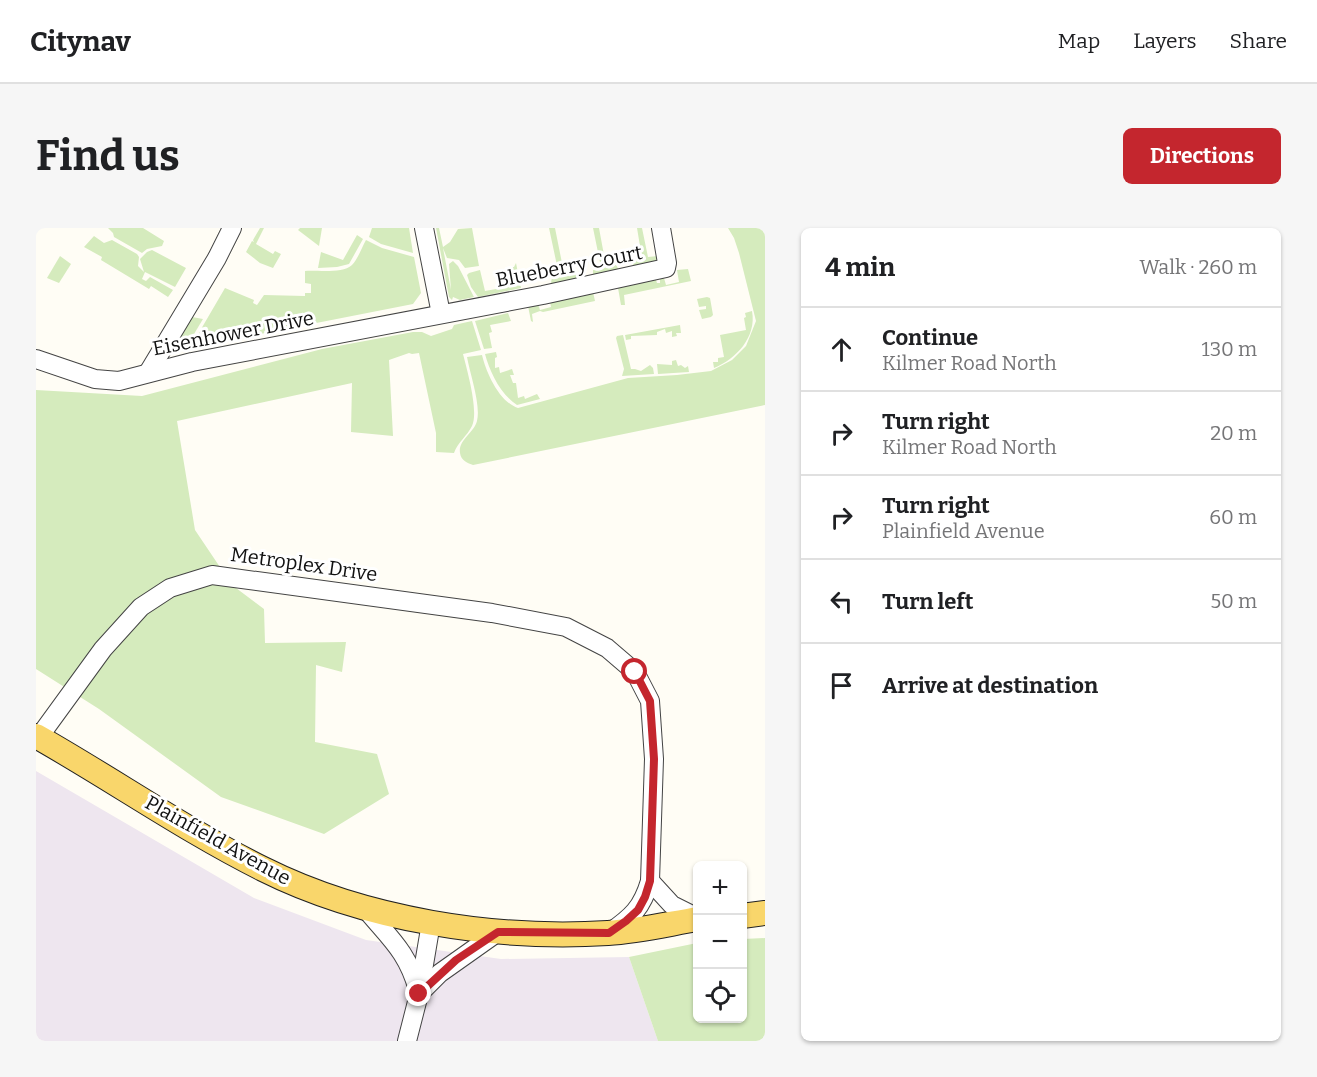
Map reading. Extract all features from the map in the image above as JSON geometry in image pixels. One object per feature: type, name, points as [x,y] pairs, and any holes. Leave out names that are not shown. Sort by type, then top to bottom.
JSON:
[{"type":"main road","name":"Plainfield Avenue","points":[[38,736],[208,839],[264,870],[364,907],[432,923],[498,932],[609,933],[693,920]]},
{"type":"main road","points":[[747,915],[765,913]]},
{"type":"street","points":[[148,373],[217,258],[232,228]]},
{"type":"street","points":[[424,228],[441,314]]},
{"type":"street","name":"Blueberry Court","points":[[441,314],[663,270],[667,263],[661,228]]},
{"type":"street","name":"Eisenhower Drive","points":[[36,360],[94,379],[119,381],[192,362],[441,314]]},
{"type":"street","name":"Metroplex Drive","points":[[38,736],[110,641],[141,607],[170,588],[212,575],[256,579],[492,613],[566,627],[607,648],[635,672],[650,701],[653,752],[650,881]]},
{"type":"street","points":[[650,881],[672,905],[693,916]]},
{"type":"street","points":[[609,933],[638,910],[650,881]]},
{"type":"street","points":[[364,907],[402,951],[412,970],[419,994]]},
{"type":"street","points":[[406,1041],[419,994],[432,923]]},
{"type":"street","points":[[419,994],[448,967],[498,932]]},
{"type":"shaded area","points":[[36,771],[254,898],[366,940],[501,959],[629,957],[658,1041],[36,1041]]},
{"type":"green space","points":[[108,228],[143,228],[164,241],[162,246],[147,249],[142,253],[114,237]]},
{"type":"green space","points":[[260,228],[264,228],[256,244],[273,254],[275,251],[281,254],[273,268],[260,263],[246,252],[252,241],[254,242]]},
{"type":"green space","points":[[300,228],[322,228],[319,246],[298,230]]},
{"type":"green space","points":[[372,228],[409,228],[413,253],[381,244],[369,237]]},
{"type":"green space","points":[[436,228],[439,228],[443,247],[450,242],[458,229],[472,228],[479,266],[465,268],[459,260],[447,258],[443,248],[451,290],[449,264],[453,261],[474,297],[460,300],[453,297],[452,300],[449,297]]},
{"type":"green space","points":[[549,228],[555,228],[564,273],[578,275],[577,280],[551,283],[552,277],[559,275]]},
{"type":"green space","points":[[593,228],[599,228],[606,266],[616,265],[619,270],[593,276],[593,270],[601,267]]},
{"type":"green space","points":[[637,228],[642,228],[648,257],[658,256],[660,261],[636,267],[633,265],[635,260],[642,258]]},
{"type":"green space","points":[[728,228],[765,228],[765,405],[473,465],[463,460],[461,444],[475,425],[478,414],[467,357],[482,355],[490,378],[499,393],[511,405],[518,408],[628,378],[711,371],[732,360],[746,346],[756,321],[739,253]]},
{"type":"green space","points":[[357,235],[363,239],[349,264],[318,268],[321,252],[343,260]]},
{"type":"green space","points":[[94,236],[104,243],[112,240],[137,254],[138,266],[144,272],[140,259],[152,250],[186,268],[175,287],[145,272],[142,279],[146,281],[150,277],[173,290],[168,297],[151,286],[149,289],[84,247]]},
{"type":"green space","points":[[366,240],[382,248],[414,257],[421,293],[413,304],[190,348],[225,288],[254,300],[253,303],[257,305],[264,295],[305,296],[305,293],[311,293],[311,284],[305,283],[305,271],[336,271],[348,268],[356,260]]},
{"type":"green space","points":[[60,256],[71,264],[59,283],[47,278]]},
{"type":"green space","points":[[516,263],[521,288],[478,297],[471,287],[467,275],[480,270],[485,291],[513,286],[509,267],[514,267]]},
{"type":"green space","points":[[688,269],[691,281],[624,295],[625,305],[621,305],[618,288],[656,280],[660,283],[660,279],[664,278],[666,285],[679,282],[677,270]]},
{"type":"green space","points":[[593,292],[595,301],[540,311],[532,314],[533,322],[531,321],[528,306],[538,304],[540,310],[551,307],[550,301]]},
{"type":"green space","points":[[710,298],[713,315],[702,319],[699,310],[706,309],[706,306],[699,307],[697,299]]},
{"type":"green space","points":[[752,311],[751,330],[743,346],[730,359],[714,368],[713,362],[718,362],[718,358],[724,357],[720,335],[746,330],[745,313]]},
{"type":"green space","points":[[508,313],[511,321],[490,325],[492,348],[484,349],[475,321]]},
{"type":"green space","points":[[192,317],[203,319],[185,349],[163,353]]},
{"type":"green space","points":[[472,321],[481,350],[463,354],[472,390],[474,419],[470,430],[454,453],[436,452],[436,433],[419,353],[409,353],[389,360],[393,436],[351,432],[352,383],[177,421],[195,530],[232,585],[264,609],[265,643],[346,642],[342,672],[316,665],[315,742],[377,754],[389,794],[324,834],[221,797],[99,709],[36,669],[36,390],[142,396],[322,349],[413,332],[422,332],[431,336],[452,329],[454,325]]},
{"type":"green space","points":[[680,325],[681,333],[676,333],[677,336],[672,337],[672,331],[666,333],[665,329],[657,332],[657,335],[631,336],[631,339],[626,340],[625,335]]},
{"type":"green space","points":[[623,335],[631,369],[641,371],[650,365],[654,374],[622,376],[624,369],[616,338]]},
{"type":"green space","points":[[496,352],[495,368],[499,367],[500,373],[512,369],[514,375],[510,375],[513,383],[516,383],[518,398],[524,396],[525,399],[537,394],[540,399],[517,405],[506,395],[493,375],[485,354]]},
{"type":"green space","points":[[676,360],[678,366],[685,368],[688,366],[689,372],[658,374],[657,364],[672,365],[672,361]]},
{"type":"green space","points":[[765,938],[765,1041],[658,1041],[629,957],[693,944],[693,1023],[747,1023],[747,939]]},
{"type":"route","points":[[419,994],[456,960],[498,932],[609,933],[638,910],[650,881],[654,759],[650,701],[635,672]]}]
